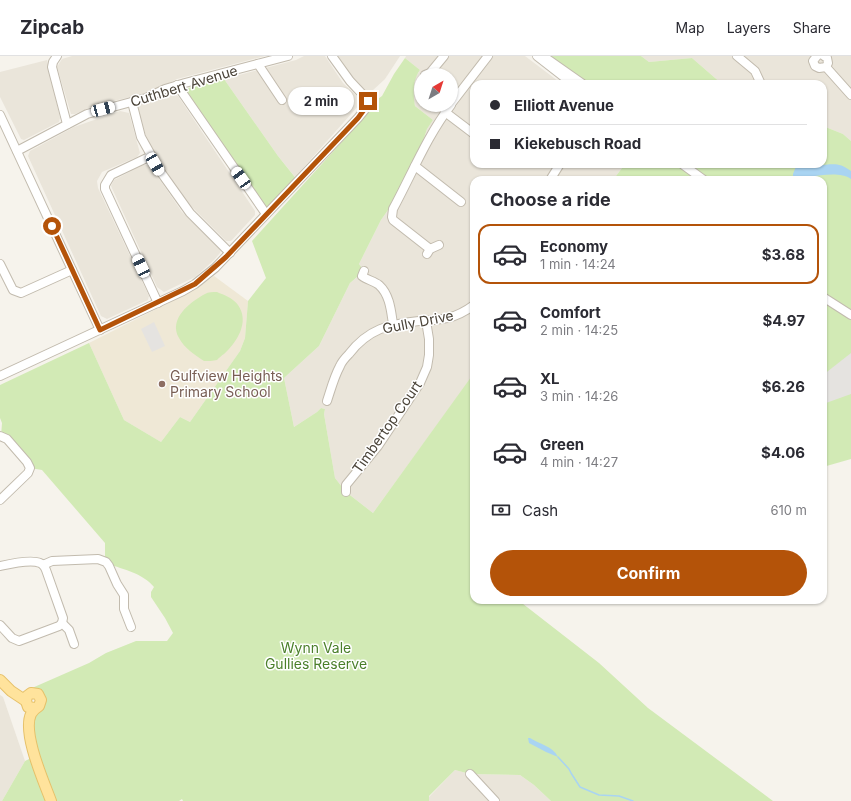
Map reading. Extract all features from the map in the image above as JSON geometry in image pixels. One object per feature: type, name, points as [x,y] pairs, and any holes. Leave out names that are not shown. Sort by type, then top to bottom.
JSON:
[{"type":"main road","points":[[2,681],[29,702],[24,732],[27,743],[35,756],[51,801]]},
{"type":"street","points":[[57,56],[52,67],[67,124]]},
{"type":"street","name":"Cuthbert Avenue","points":[[17,151],[93,111],[146,98],[177,85],[288,56]]},
{"type":"street","points":[[0,376],[158,303],[195,284],[215,268],[358,118],[366,107],[367,99],[350,81],[332,56]]},
{"type":"street","points":[[434,68],[444,56]]},
{"type":"street","points":[[458,96],[488,56]]},
{"type":"street","points":[[537,56],[576,80]]},
{"type":"street","points":[[543,56],[574,80]]},
{"type":"street","points":[[737,56],[755,71],[759,80]]},
{"type":"street","points":[[816,56],[814,61],[815,66],[819,68],[826,67]]},
{"type":"street","points":[[826,67],[828,63],[827,57]]},
{"type":"street","points":[[258,64],[282,100]]},
{"type":"street","points":[[826,67],[851,95]]},
{"type":"street","points":[[564,73],[566,80]]},
{"type":"street","points":[[564,73],[570,80]]},
{"type":"street","points":[[177,85],[266,214]]},
{"type":"street","points":[[132,102],[141,137],[164,177],[190,213],[230,252]]},
{"type":"street","points":[[439,245],[428,252],[393,220],[392,217],[394,209],[428,140],[445,112],[470,131]]},
{"type":"street","points":[[0,115],[100,330]]},
{"type":"street","points":[[151,156],[111,176],[105,185],[158,303]]},
{"type":"street","points":[[415,166],[461,202]]},
{"type":"street","points":[[688,168],[698,176]]},
{"type":"street","points":[[0,264],[13,290],[21,293],[72,270]]},
{"type":"street","points":[[364,271],[362,276],[364,278],[370,279],[380,286],[386,293],[390,302],[393,324]]},
{"type":"street","points":[[827,300],[851,315]]},
{"type":"street","name":"Gully Drive","points":[[327,401],[340,365],[353,348],[377,329],[393,324],[442,320],[455,316],[470,307]]},
{"type":"street","name":"Timbertop Court","points":[[344,487],[378,446],[420,383],[427,367],[429,355],[429,339],[426,321]]},
{"type":"street","points":[[0,436],[6,438],[27,462],[30,468],[28,472],[0,500]]},
{"type":"street","points":[[43,565],[49,561],[98,559],[106,562],[124,595],[124,609],[131,627]]},
{"type":"street","points":[[0,566],[35,562],[43,565],[63,617],[62,623],[58,627],[21,641],[12,638],[0,625]]},
{"type":"street","points":[[62,623],[69,630],[74,644]]},
{"type":"street","points":[[470,774],[496,801]]},
{"type":"shaded area","points":[[72,56],[265,56],[177,79],[151,92],[93,106],[75,114],[71,114],[57,67],[62,59]]},
{"type":"shaded area","points":[[304,56],[325,56],[343,83],[359,98],[360,104],[295,177],[278,156],[224,79],[296,60]]},
{"type":"shaded area","points":[[336,56],[400,56],[385,79],[367,94],[349,75]]},
{"type":"shaded area","points":[[406,56],[525,56],[557,80],[470,80],[470,168],[622,168],[616,176],[470,176],[470,380],[373,513],[346,492],[335,478],[324,414],[325,409],[321,408],[294,427],[284,378],[319,346],[350,283],[363,272],[359,264],[422,144],[427,129],[433,120],[423,112],[458,112],[458,68],[418,68],[405,58]]},
{"type":"shaded area","points":[[641,56],[851,56],[851,141],[843,134],[827,128],[827,80],[717,80],[692,58],[649,62]]},
{"type":"shaded area","points":[[47,60],[60,118],[59,122],[24,140],[21,139],[0,97],[0,72]]},
{"type":"shaded area","points":[[414,83],[414,101],[412,92]]},
{"type":"shaded area","points":[[172,93],[178,96],[255,211],[255,215],[231,241],[226,241],[191,206],[163,167],[152,149],[144,131],[138,108],[142,104]]},
{"type":"shaded area","points":[[120,111],[129,113],[140,153],[137,157],[102,172],[97,181],[98,188],[149,296],[148,300],[107,319],[101,316],[28,156],[30,151],[74,127]]},
{"type":"shaded area","points":[[143,165],[151,167],[182,212],[221,250],[214,260],[195,277],[164,292],[157,287],[111,186],[114,180]]},
{"type":"shaded area","name":"Gulfview Heights Primary School","points":[[214,276],[248,301],[245,338],[240,351],[190,422],[180,417],[161,442],[124,420],[89,343],[194,290]]},
{"type":"shaded area","points":[[154,322],[165,346],[152,352],[141,329]]},
{"type":"shaded area","points":[[851,353],[851,394],[827,403],[827,372]]},
{"type":"shaded area","points":[[0,695],[3,697],[25,761],[2,801],[0,801]]},
{"type":"shaded area","points":[[455,770],[470,774],[520,775],[534,785],[551,801],[429,801],[429,797]]},
{"type":"green space","points":[[551,56],[641,56],[649,62],[692,58],[717,80],[578,80]]},
{"type":"green space","name":"Wynn Vale Gullies Reserve","points":[[405,58],[418,68],[414,68],[414,112],[423,112],[433,120],[427,129],[422,144],[397,194],[381,220],[359,264],[364,271],[350,283],[319,346],[284,378],[294,427],[321,408],[325,409],[324,414],[335,478],[346,492],[373,513],[470,379],[470,604],[523,604],[599,663],[648,708],[773,801],[551,801],[534,785],[520,775],[470,774],[455,770],[429,796],[429,801],[183,801],[182,799],[179,801],[2,801],[25,761],[35,756],[29,726],[40,706],[31,689],[32,688],[89,663],[106,653],[136,641],[167,641],[173,633],[151,597],[151,592],[154,587],[150,582],[139,575],[108,564],[105,561],[105,543],[42,470],[30,468],[1,436],[2,423],[0,418],[0,385],[89,343],[124,420],[161,442],[180,417],[190,422],[240,351],[245,338],[248,301],[266,278],[252,241],[369,112],[375,101],[382,96]]},
{"type":"green space","points":[[224,79],[278,156],[298,181],[266,214],[180,90]]},
{"type":"green space","points":[[827,128],[843,134],[851,141],[851,315],[827,300],[827,176],[699,176],[689,168],[827,168]]},
{"type":"green space","points":[[622,168],[684,168],[695,176],[616,176]]},
{"type":"green space","points":[[217,292],[231,299],[238,305],[243,318],[242,325],[237,338],[224,354],[217,360],[204,361],[190,351],[181,342],[176,331],[176,324],[178,318],[187,306],[206,293]]},
{"type":"green space","points":[[827,301],[851,318],[851,459],[827,466]]},
{"type":"water","points":[[827,164],[831,164],[842,166],[851,171],[851,179],[842,175],[793,176],[795,168],[827,168]]},
{"type":"water","points":[[528,738],[553,750],[558,757],[529,743]]},
{"type":"waterway","points":[[558,757],[569,769],[580,787],[599,795],[619,796],[633,801]]},
{"type":"place","name":"Gulfview Heights Primary School","points":[[162,384]]},
{"type":"route","points":[[52,226],[100,330],[183,291],[205,277],[226,257],[358,118],[368,104],[368,101]]}]
